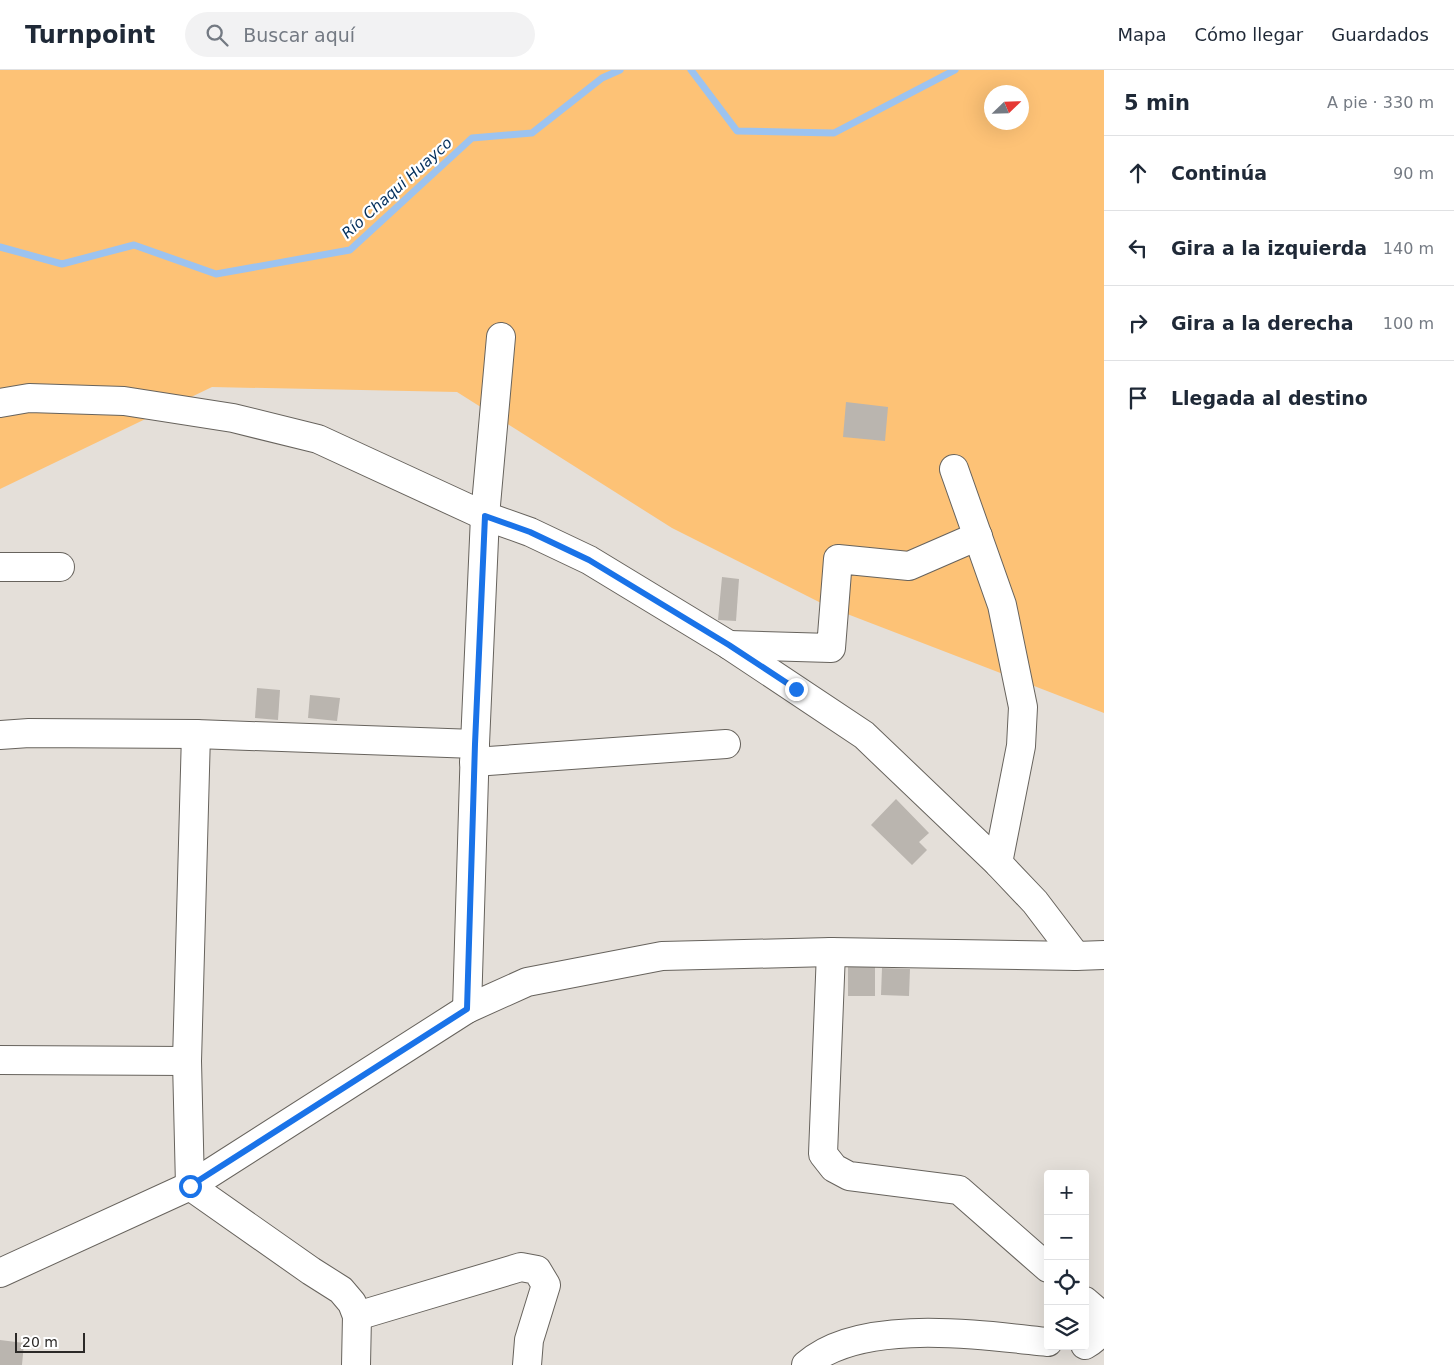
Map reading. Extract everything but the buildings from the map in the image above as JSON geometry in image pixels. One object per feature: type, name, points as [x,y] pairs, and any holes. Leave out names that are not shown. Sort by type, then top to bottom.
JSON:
[{"type":"street","points":[[467,1009],[485,516],[501,336]]},
{"type":"street","points":[[0,403],[29,398],[124,401],[233,418],[318,439],[485,516],[530,532],[589,560],[729,645],[864,735],[998,863],[1035,902],[1076,956]]},
{"type":"street","points":[[954,469],[1002,605],[1023,707],[1021,746],[998,863]]},
{"type":"street","points":[[729,645],[831,648],[838,560],[909,566],[978,536]]},
{"type":"street","points":[[0,567],[60,567]]},
{"type":"street","points":[[0,735],[29,733],[196,734],[475,753],[726,744]]},
{"type":"street","points":[[190,1186],[187,1062],[196,734]]},
{"type":"street","points":[[831,952],[823,1154],[834,1168],[849,1176],[959,1190],[1044,1264]]},
{"type":"street","points":[[0,1274],[190,1186],[467,1009],[527,982],[662,956],[831,952],[1104,955]]},
{"type":"street","points":[[0,1060],[187,1062]]},
{"type":"street","points":[[190,1186],[341,1290],[352,1303],[357,1316],[356,1365]]},
{"type":"street","points":[[357,1316],[520,1267],[537,1270],[546,1285],[529,1340],[527,1365]]},
{"type":"street","points":[[1089,1304],[1100,1314],[1097,1336]]},
{"type":"street","points":[[806,1365],[816,1356],[851,1340],[917,1332],[969,1334],[1044,1342]]},
{"type":"shaded area","points":[[0,70],[1104,70],[1104,713],[829,607],[672,528],[457,392],[212,387],[0,489]]},
{"type":"waterway","name":"Río Chaqui Huayco","points":[[0,247],[62,264],[134,245],[216,274],[350,250],[472,138],[532,133],[602,78],[620,70]]},
{"type":"waterway","name":"Río Chaqui Huayco","points":[[691,70],[737,131],[834,133],[955,70]]},
{"type":"route","points":[[190,1186],[467,1009],[475,744],[485,516],[530,532],[589,560],[729,645],[796,689]]}]
